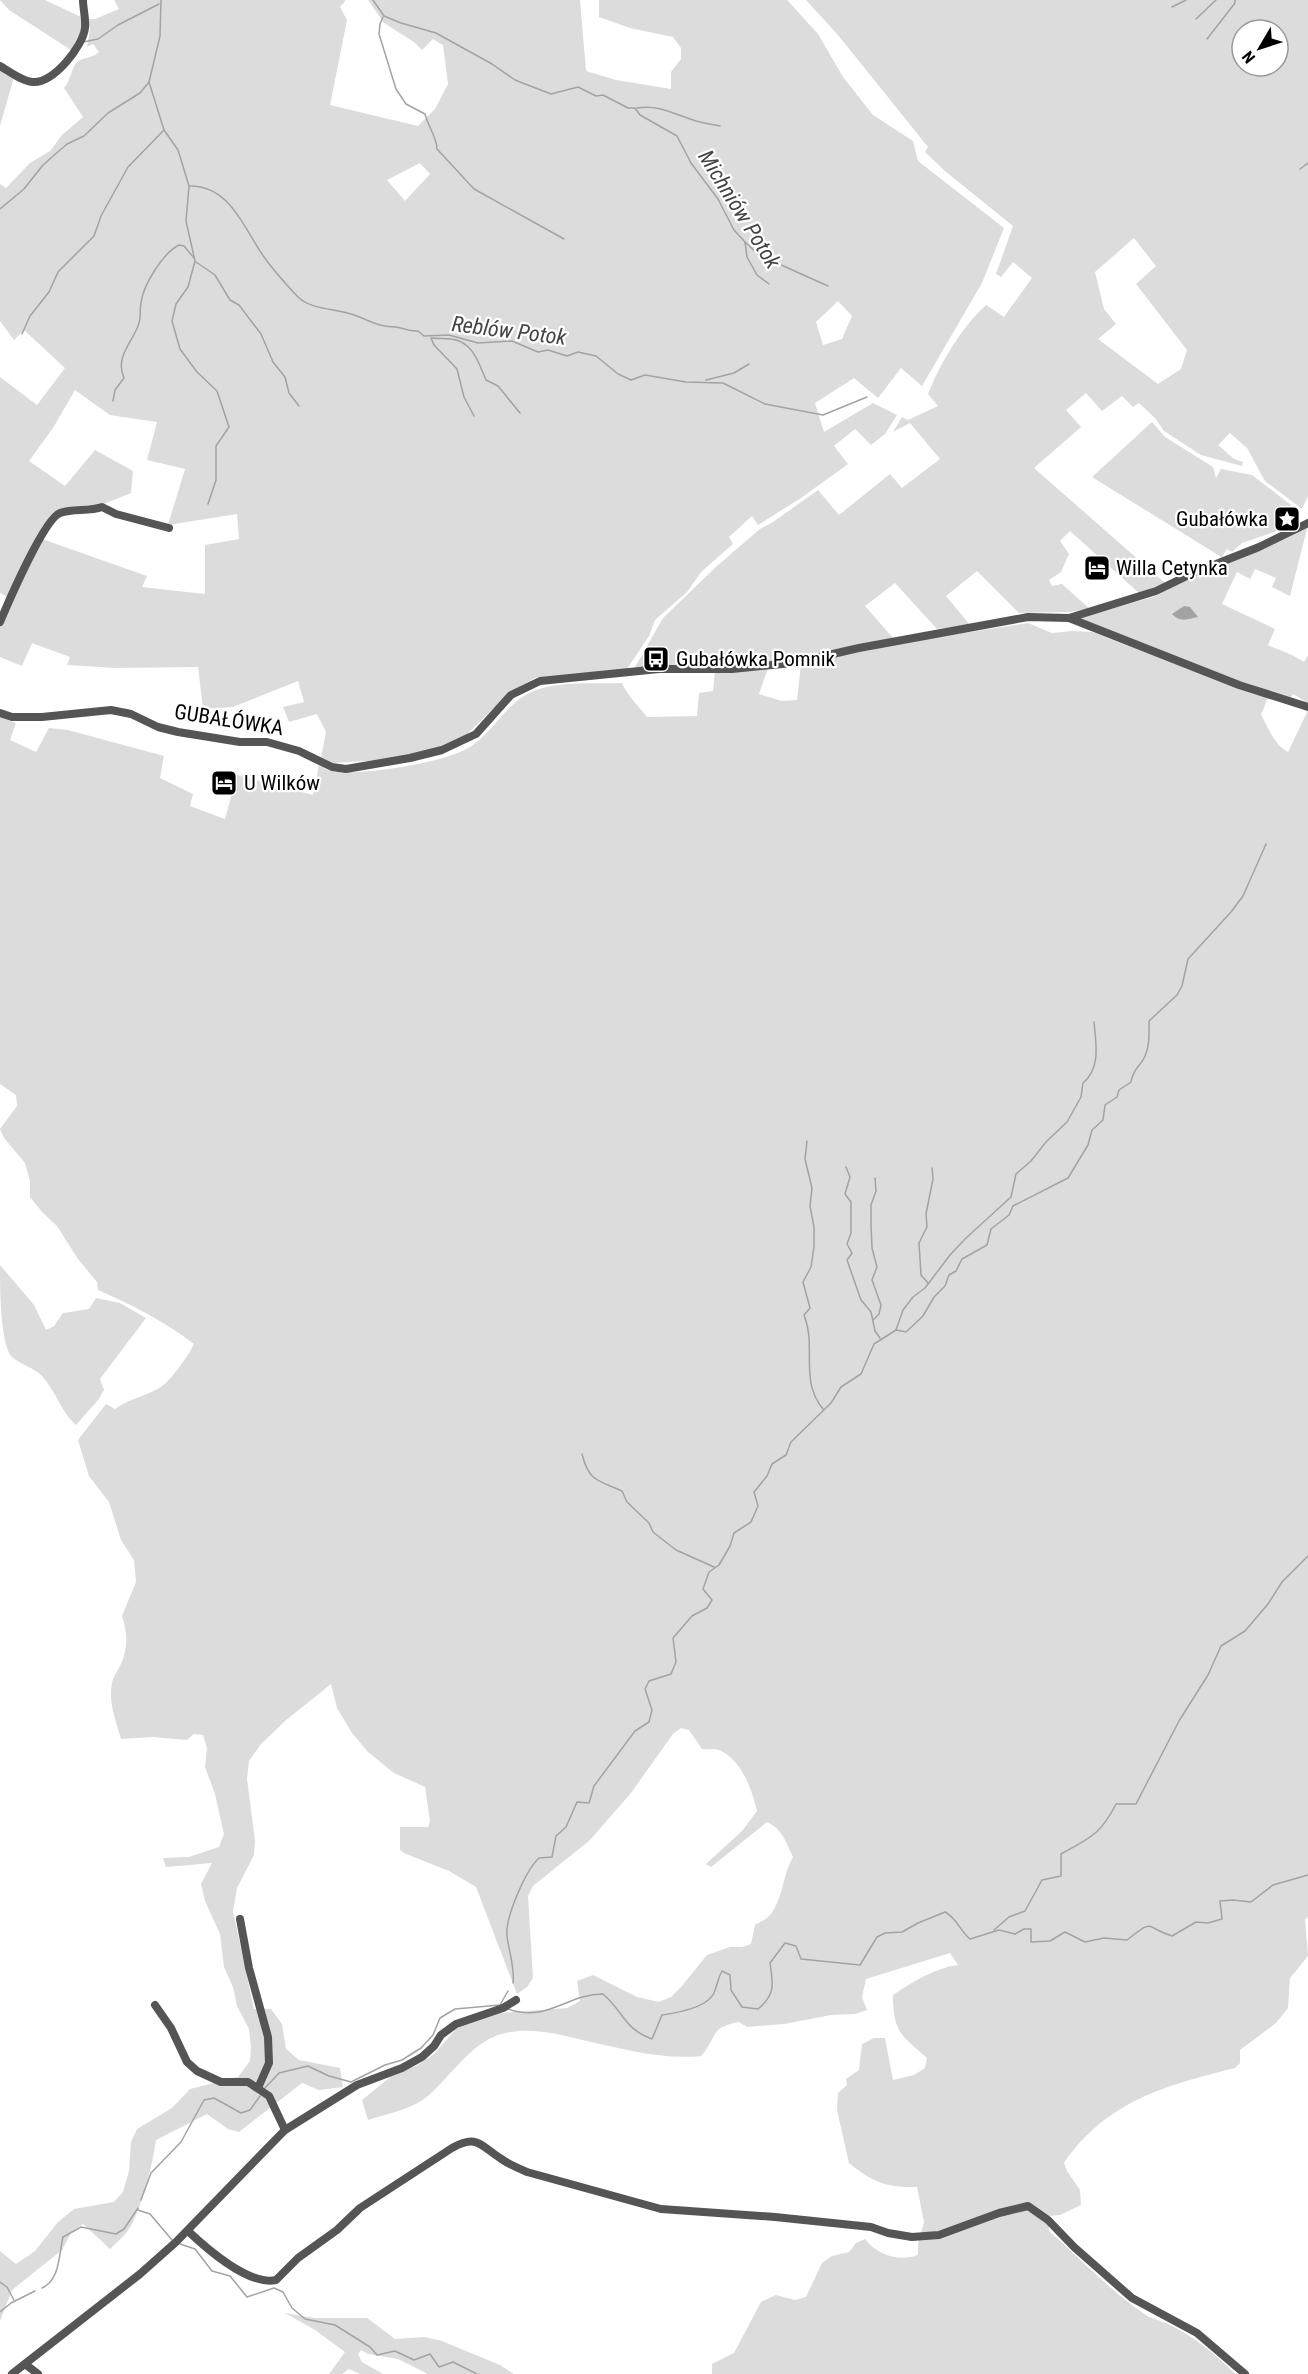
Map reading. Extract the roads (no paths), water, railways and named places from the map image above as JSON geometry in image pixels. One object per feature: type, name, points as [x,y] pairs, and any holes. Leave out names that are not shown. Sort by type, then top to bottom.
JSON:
[{"type":"street","points":[[0,66],[31,82],[40,81],[59,69],[71,56],[85,31],[83,0]]},
{"type":"street","points":[[0,622],[26,564],[50,522],[58,513],[102,507],[116,514],[169,528]]},
{"type":"street","name":"GUBAŁÓWKA","points":[[0,713],[12,717],[42,717],[111,710],[138,716],[158,727],[178,732],[240,742],[267,742],[299,751],[332,767],[346,769],[442,750],[476,734],[511,695],[540,681],[659,669],[732,669],[793,663],[859,648],[1028,617],[1069,618],[1156,591],[1259,547],[1308,523]]},
{"type":"street","name":"GUBAŁÓWKA","points":[[1069,618],[1239,685],[1308,707]]},
{"type":"street","points":[[240,1919],[249,1968],[268,2037],[269,2063],[258,2088]]},
{"type":"street","points":[[12,2374],[140,2274],[188,2231],[285,2130],[357,2085],[402,2068],[422,2057],[434,2046],[441,2035],[456,2024],[502,2008],[516,2000]]},
{"type":"street","points":[[155,2005],[171,2028],[187,2062],[197,2071],[221,2082],[248,2082],[258,2088],[269,2096],[285,2130]]},
{"type":"street","points":[[188,2231],[206,2247],[242,2271],[266,2280],[276,2280],[298,2258],[337,2230],[360,2208],[382,2192],[461,2143],[474,2141],[488,2148],[510,2165],[527,2172],[661,2209],[860,2226],[900,2235],[919,2236],[939,2235],[999,2213],[1028,2206],[1048,2220],[1074,2247],[1132,2298],[1197,2333],[1245,2374]]},
{"type":"street","points":[[25,2364],[38,2374]]},
{"type":"waterway","points":[[161,0],[160,36],[149,82],[164,130],[178,150],[189,186],[186,221],[195,261],[188,287],[176,304],[172,321],[180,349],[197,372],[217,391],[229,427],[216,446],[216,480],[208,504]]},
{"type":"waterway","name":"Michniów Potok","points":[[373,0],[384,16],[436,33],[492,64],[515,80],[551,94],[578,87],[596,96],[603,95],[628,108],[635,108],[640,115],[677,136],[691,163],[718,199],[734,230],[745,242],[747,257],[757,275],[769,284]]},
{"type":"waterway","points":[[1172,7],[1186,0]]},
{"type":"waterway","points":[[1196,19],[1216,0]]},
{"type":"waterway","points":[[1207,39],[1235,0]]},
{"type":"waterway","points":[[83,42],[98,39],[118,25],[159,4]]},
{"type":"waterway","points":[[383,17],[379,34],[396,89],[406,104],[425,114],[437,149],[474,189],[564,239]]},
{"type":"waterway","points":[[0,209],[24,189],[43,165],[67,144],[84,136],[108,113],[140,93],[149,82]]},
{"type":"waterway","points":[[637,108],[660,109],[720,126]]},
{"type":"waterway","points":[[22,334],[30,316],[49,292],[58,272],[94,236],[101,216],[128,167],[163,131]]},
{"type":"waterway","points":[[1300,169],[1308,163]]},
{"type":"waterway","name":"Reblów Potok","points":[[189,186],[203,187],[215,192],[225,200],[278,275],[303,301],[317,307],[350,313],[380,325],[418,331],[424,336],[449,335],[478,343],[512,341],[538,352],[548,350],[567,356],[578,352],[596,356],[618,374],[631,380],[645,375],[686,382],[723,383],[765,404],[823,415],[867,397]]},
{"type":"waterway","points":[[745,242],[759,255],[828,286]]},
{"type":"waterway","points":[[113,401],[115,390],[124,378],[121,364],[139,323],[140,306],[150,279],[160,262],[179,245],[184,246],[194,258]]},
{"type":"waterway","points":[[196,262],[215,275],[230,300],[239,305],[261,334],[273,362],[285,377],[289,393],[299,406]]},
{"type":"waterway","points":[[431,338],[434,345],[457,369],[464,397],[474,416]]},
{"type":"waterway","points":[[432,338],[451,339],[465,344],[474,354],[486,380],[498,386],[520,413]]},
{"type":"waterway","points":[[706,380],[734,373],[749,364]]},
{"type":"waterway","points":[[896,1330],[906,1332],[923,1316],[934,1297],[945,1286],[949,1275],[956,1271],[962,1259],[987,1245],[991,1229],[1009,1215],[1013,1206],[1068,1178],[1088,1145],[1092,1130],[1103,1120],[1105,1105],[1117,1097],[1119,1090],[1131,1082],[1143,1060],[1147,1052],[1149,1021],[1177,995],[1182,986],[1188,959],[1243,896],[1266,844]]},
{"type":"waterway","points":[[513,1983],[507,1928],[509,1917],[523,1883],[539,1858],[552,1857],[556,1836],[566,1827],[577,1802],[589,1803],[594,1786],[635,1731],[649,1722],[652,1710],[645,1689],[649,1681],[671,1674],[676,1662],[673,1638],[692,1616],[707,1608],[712,1600],[703,1589],[709,1572],[719,1565],[730,1546],[734,1533],[751,1522],[758,1506],[754,1492],[767,1476],[772,1464],[786,1455],[791,1442],[831,1403],[841,1387],[861,1374],[874,1344],[896,1330],[903,1310],[913,1297],[925,1288],[966,1238],[1011,1197],[1016,1174],[1067,1122],[1081,1097],[1083,1083],[1089,1077],[1095,1063],[1094,1022]]},
{"type":"waterway","points":[[807,1141],[805,1159],[812,1188],[810,1206],[814,1227],[814,1247],[811,1267],[803,1282],[810,1308],[804,1315],[808,1327],[812,1387],[823,1409]]},
{"type":"waterway","points":[[846,1167],[850,1177],[845,1194],[851,1202],[851,1233],[847,1244],[852,1253],[847,1260],[861,1300],[871,1312],[875,1331],[880,1338]]},
{"type":"waterway","points":[[928,1283],[921,1275],[919,1243],[927,1227],[926,1214],[933,1179],[932,1168]]},
{"type":"waterway","points":[[873,1320],[879,1314],[881,1305],[872,1280],[877,1267],[872,1248],[871,1224],[871,1205],[876,1191],[875,1178]]},
{"type":"waterway","points":[[582,1454],[591,1475],[622,1491],[627,1502],[649,1523],[653,1532],[676,1550],[714,1567]]},
{"type":"waterway","points":[[994,1930],[1009,1917],[1025,1911],[1042,1880],[1061,1876],[1061,1854],[1080,1844],[1100,1829],[1116,1804],[1136,1804],[1179,1721],[1208,1675],[1221,1646],[1245,1631],[1268,1604],[1282,1582],[1308,1556]]},
{"type":"waterway","points":[[508,2009],[534,2013],[578,1998],[603,1994],[635,2030],[652,2039],[662,2015],[691,2009],[710,1998],[722,1971],[730,1975],[731,1990],[742,2007],[758,2009],[764,2004],[772,1988],[770,1963],[785,1943],[796,1946],[801,1959],[860,1965],[877,1937],[885,1933],[902,1932],[945,1912],[970,1939],[999,1930],[1015,1934],[1024,1929],[1031,1929],[1031,1942],[1050,1941],[1065,1932],[1085,1942],[1104,1938],[1127,1940],[1150,1926],[1172,1936],[1196,1922],[1208,1923],[1222,1919],[1220,1901],[1251,1902],[1273,1885],[1308,1875]]},
{"type":"waterway","points":[[265,2088],[279,2073],[308,2066],[329,2076],[351,2082],[385,2065],[402,2060],[421,2048],[433,2035],[440,2018],[455,2009],[500,2005],[508,1991]]},
{"type":"waterway","points":[[141,2200],[151,2173],[181,2142],[204,2100],[214,2098],[241,2113],[250,2110],[260,2096]]},
{"type":"waterway","points":[[42,2288],[56,2273],[63,2237],[81,2227],[116,2234],[124,2229],[138,2208]]},
{"type":"waterway","points":[[138,2210],[150,2214],[172,2240]]},
{"type":"waterway","points":[[180,2244],[195,2249],[212,2271],[230,2276],[247,2297],[274,2288],[283,2292],[292,2308],[305,2319],[335,2325],[370,2347],[377,2355],[395,2351],[414,2360],[430,2354],[439,2367],[453,2362],[477,2374]]},
{"type":"waterway","points":[[0,2282],[7,2287],[14,2300]]},
{"type":"waterway","points":[[0,2312],[11,2303],[35,2291]]},
{"type":"place","name":"Gubałówka","points":[[1287,519]]},
{"type":"place","name":"Willa Cetynka","points":[[1097,568]]},
{"type":"place","name":"Gubałówka Pomnik","points":[[656,659]]},
{"type":"place","name":"U Wilków","points":[[224,783]]}]
